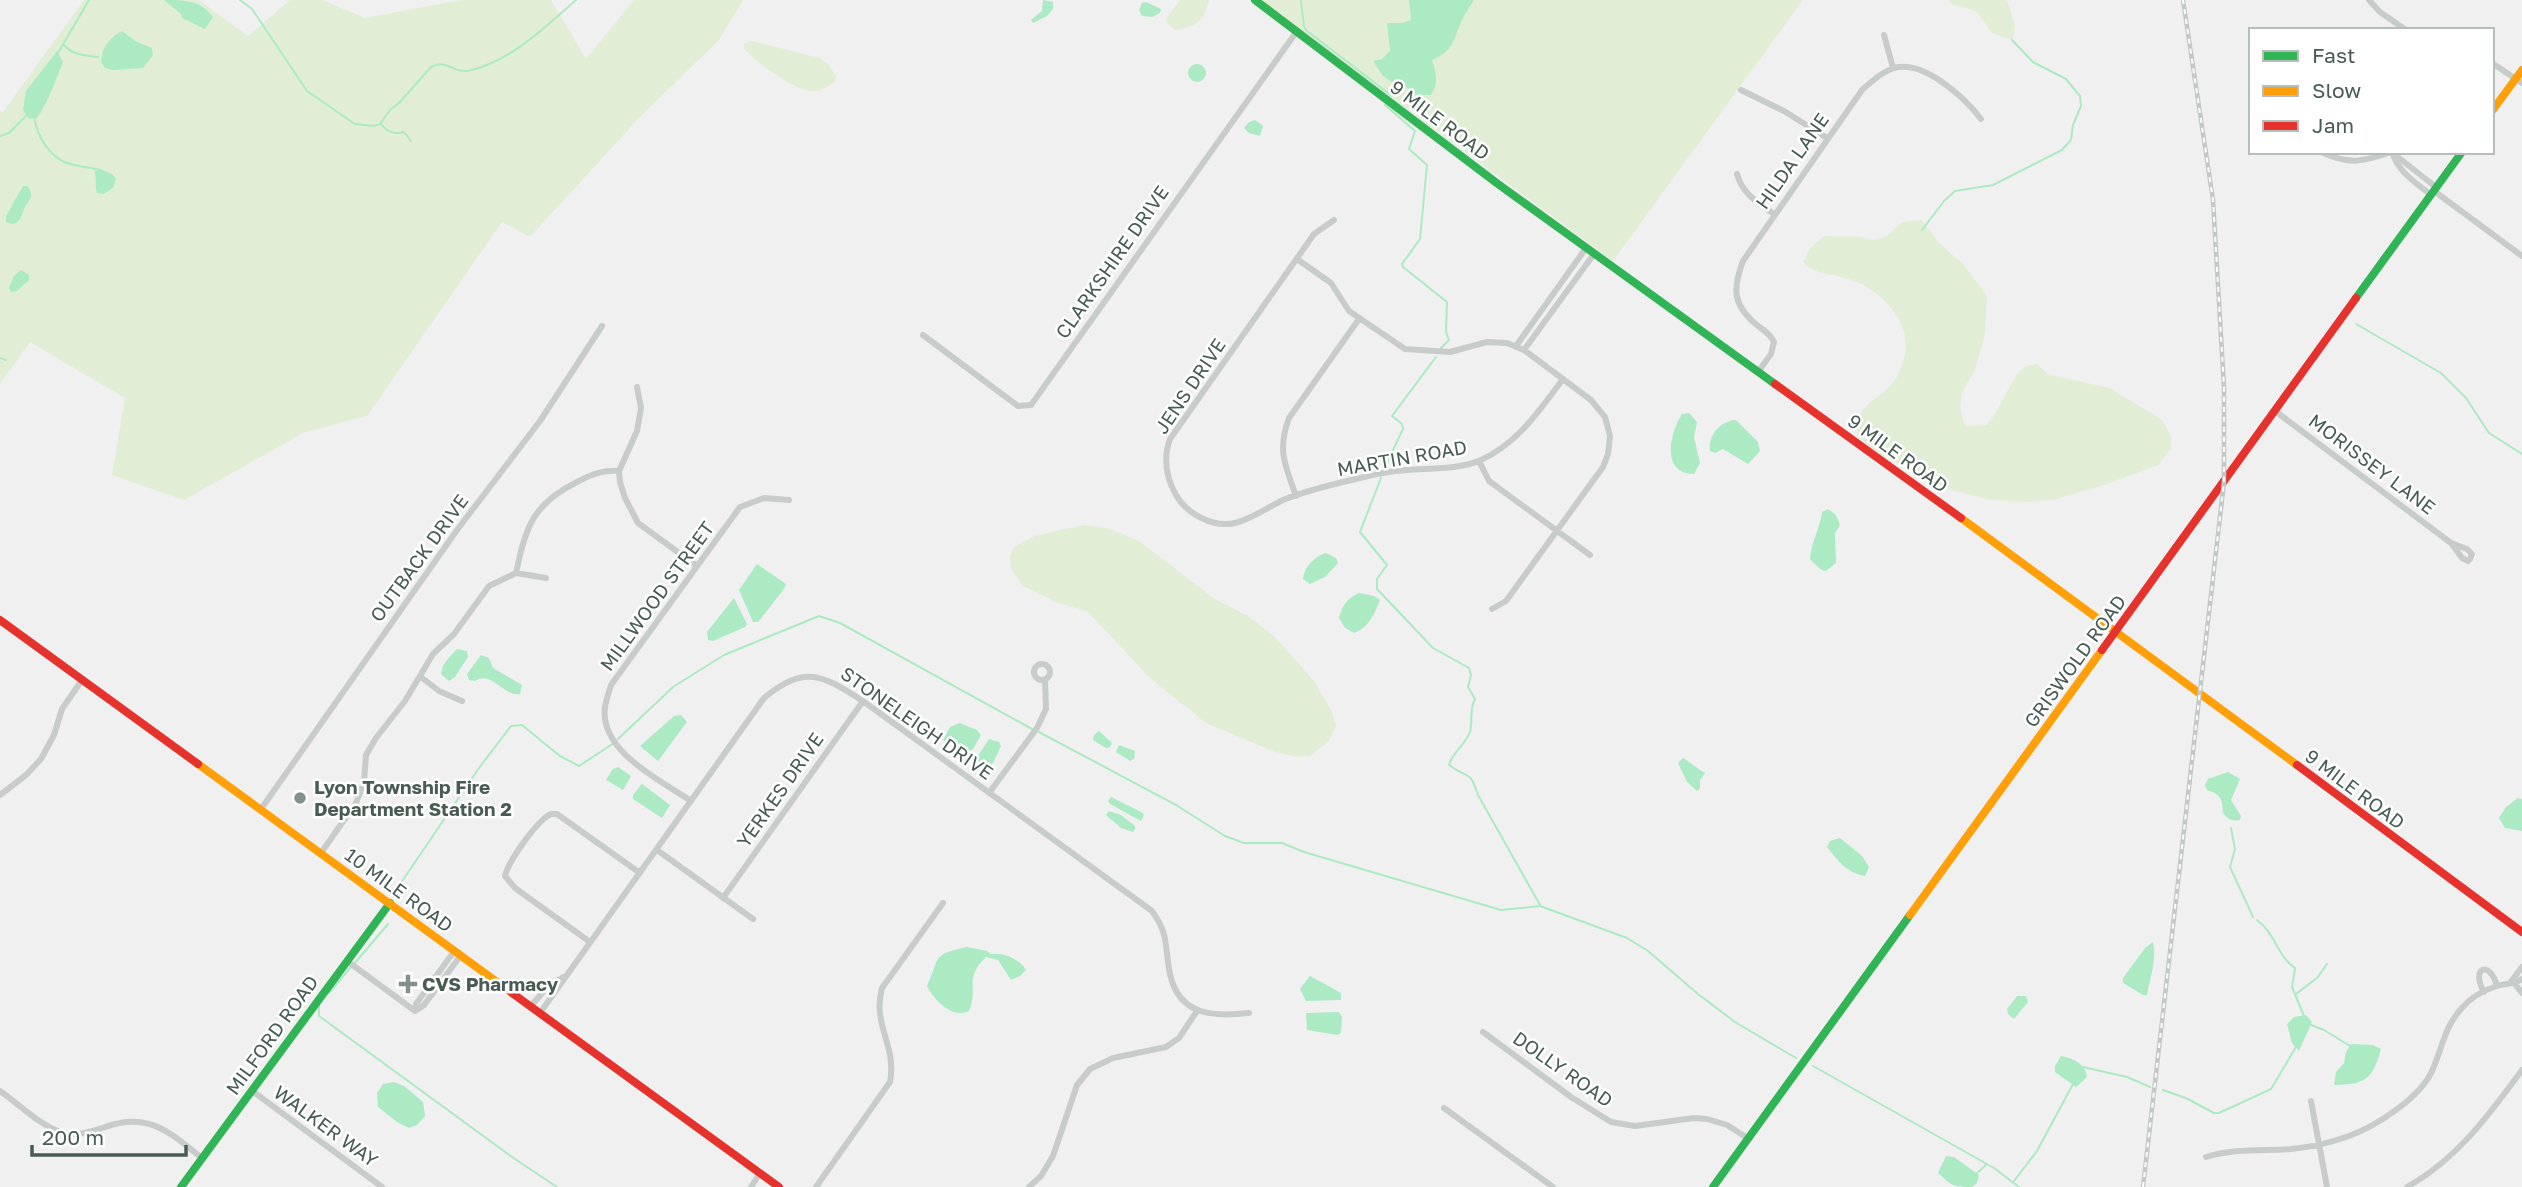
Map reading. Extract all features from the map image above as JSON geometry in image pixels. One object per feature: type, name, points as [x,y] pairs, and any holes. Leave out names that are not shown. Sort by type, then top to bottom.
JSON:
[{"type":"street","name":"9 MILE ROAD","points":[[1255,0],[1477,169],[2116,631],[2522,932]]},
{"type":"street","points":[[2369,0],[2380,12],[2403,28]]},
{"type":"street","name":"CLARKSHIRE DRIVE","points":[[923,335],[1018,406],[1031,405],[1297,31]]},
{"type":"street","points":[[1884,35],[1893,68],[1903,67],[1925,72],[1962,98],[1981,118]]},
{"type":"street","points":[[2494,64],[2519,81]]},
{"type":"street","name":"HILDA LANE","points":[[1758,372],[1773,350],[1774,342],[1739,305],[1735,292],[1736,278],[1742,261],[1862,90],[1876,77],[1893,68]]},
{"type":"street","points":[[2494,109],[2519,81],[2522,70]]},
{"type":"street","points":[[1741,90],[1784,111],[1827,138]]},
{"type":"street","points":[[2325,154],[2336,159],[2360,162],[2386,154]]},
{"type":"street","points":[[2394,154],[2434,191],[2522,256]]},
{"type":"street","name":"GRISWOLD ROAD","points":[[1713,1187],[2461,154]]},
{"type":"street","points":[[1737,174],[1746,193],[1774,214]]},
{"type":"street","name":"JENS DRIVE","points":[[1296,495],[1236,523],[1211,522],[1180,501],[1170,483],[1167,449],[1176,429],[1314,234],[1334,220]]},
{"type":"street","points":[[1516,346],[1586,248]]},
{"type":"street","points":[[1524,350],[1594,254]]},
{"type":"street","points":[[1297,259],[1331,283],[1349,311],[1396,344],[1414,351],[1450,352],[1488,342],[1516,346],[1591,400],[1605,417],[1610,436],[1603,467],[1506,601],[1492,609]]},
{"type":"street","points":[[1296,495],[1282,451],[1289,418],[1359,319]]},
{"type":"street","name":"OUTBACK DRIVE","points":[[261,809],[457,530],[540,421],[603,326]]},
{"type":"street","name":"MARTIN ROAD","points":[[1296,495],[1362,477],[1404,470],[1447,468],[1479,461],[1503,448],[1525,430],[1563,379]]},
{"type":"street","points":[[637,387],[640,408],[637,431],[619,471],[625,498],[638,523],[697,566]]},
{"type":"street","name":"MORISSEY LANE","points":[[2275,411],[2451,543]]},
{"type":"street","points":[[1479,461],[1489,481],[1590,555]]},
{"type":"street","points":[[516,573],[533,518],[551,496],[594,473],[619,471]]},
{"type":"street","name":"MILLWOOD STREET","points":[[691,801],[620,752],[608,730],[605,709],[611,685],[740,507],[764,498],[789,500]]},
{"type":"street","points":[[320,853],[356,803],[364,782],[366,755],[421,677],[433,654],[453,634],[489,586],[516,573],[546,578]]},
{"type":"street","name":"10 MILE ROAD","points":[[0,620],[779,1187]]},
{"type":"street","points":[[421,677],[439,691],[462,701]]},
{"type":"street","name":"STONELEIGH DRIVE","points":[[540,1013],[764,698],[782,684],[803,677],[827,678],[863,701],[1152,911],[1163,926],[1175,989],[1188,1005],[1197,1011]]},
{"type":"street","points":[[989,793],[1037,728],[1046,709],[1045,679]]},
{"type":"street","points":[[0,795],[26,775],[41,759],[54,735],[62,709],[82,680]]},
{"type":"street","name":"YERKES DRIVE","points":[[723,898],[863,701]]},
{"type":"street","points":[[590,942],[515,888],[505,876],[541,820],[551,814],[557,814],[640,873]]},
{"type":"street","points":[[657,850],[753,919]]},
{"type":"street","name":"MILFORD ROAD","points":[[181,1187],[390,903]]},
{"type":"street","points":[[816,1187],[890,1082],[893,1064],[879,1018],[882,988],[943,903]]},
{"type":"street","points":[[347,961],[415,1011],[424,1005],[458,953]]},
{"type":"street","points":[[2513,984],[2522,967]]},
{"type":"street","points":[[2483,992],[2477,978],[2478,973],[2483,970],[2487,969],[2494,974],[2497,986]]},
{"type":"street","name":"STONELEIGH DRIVE","points":[[531,1006],[549,985],[566,976]]},
{"type":"street","points":[[2206,1157],[2228,1151],[2291,1149],[2318,1145],[2374,1125],[2422,1086],[2432,1073],[2446,1029],[2463,1007],[2483,992],[2522,979]]},
{"type":"street","points":[[2513,984],[2522,993]]},
{"type":"street","points":[[1029,1187],[1041,1176],[1054,1156],[1077,1085],[1090,1069],[1113,1058],[1166,1047],[1179,1038],[1197,1011],[1215,1015],[1249,1013]]},
{"type":"street","name":"DOLLY ROAD","points":[[1483,1032],[1579,1103],[1611,1122],[1635,1126],[1707,1119],[1727,1125],[1749,1139]]},
{"type":"street","points":[[2407,1187],[2445,1161],[2473,1134],[2522,1070]]},
{"type":"street","name":"WALKER WAY","points":[[251,1090],[382,1187]]},
{"type":"street","points":[[0,1091],[47,1125],[62,1132],[73,1134],[132,1120],[146,1122],[165,1130],[202,1158]]},
{"type":"street","points":[[2311,1101],[2327,1187]]},
{"type":"street","points":[[1444,1108],[1553,1187]]},
{"type":"street","points":[[751,1187],[760,1173]]},
{"type":"shaded area","points":[[84,0],[199,0],[248,36],[290,0],[322,0],[365,18],[460,0],[551,0],[586,59],[634,0],[743,0],[719,40],[640,117],[530,237],[502,222],[367,416],[305,432],[184,500],[112,475],[125,398],[30,342],[0,384],[0,111],[3,112]]},
{"type":"shaded area","points":[[164,0],[197,4],[213,17],[205,29],[182,18],[181,14]]},
{"type":"shaded area","points":[[1043,0],[1053,2],[1053,9],[1047,16],[1033,23],[1031,20],[1042,11]]},
{"type":"shaded area","points":[[1180,0],[1209,0],[1205,13],[1198,22],[1175,30],[1166,19]]},
{"type":"shaded area","points":[[1260,0],[1803,0],[1613,261]]},
{"type":"shaded area","points":[[1409,0],[1474,0],[1449,49],[1432,60],[1436,82],[1431,95],[1416,95],[1403,85],[1392,82],[1383,76],[1373,61],[1382,59],[1390,51],[1387,23],[1411,20]]},
{"type":"shaded area","points":[[1948,0],[2007,0],[2015,26],[2013,38],[2011,40],[1992,33],[1976,11],[1952,4]]},
{"type":"shaded area","points":[[1146,2],[1161,9],[1160,13],[1152,17],[1142,16],[1139,10],[1142,3]]},
{"type":"shaded area","points":[[122,31],[137,42],[152,48],[153,55],[143,68],[112,70],[105,68],[101,62],[107,43]]},
{"type":"shaded area","points":[[752,41],[819,58],[828,64],[836,76],[835,82],[816,91],[798,87],[768,69],[744,49],[744,44]]},
{"type":"shaded area","points":[[57,51],[63,62],[52,91],[37,118],[29,119],[23,110],[26,91]]},
{"type":"shaded area","points":[[1197,64],[1203,67],[1206,73],[1203,79],[1197,82],[1191,79],[1188,73],[1191,67]]},
{"type":"shaded area","points":[[1255,120],[1263,126],[1260,136],[1249,133],[1244,128]]},
{"type":"shaded area","points":[[98,168],[112,174],[116,179],[113,188],[103,194],[97,193],[96,190],[95,171]]},
{"type":"shaded area","points":[[23,186],[30,190],[31,198],[17,223],[6,222],[6,216]]},
{"type":"shaded area","points":[[1922,220],[1941,245],[1964,265],[1987,296],[1985,334],[1975,370],[1962,392],[1960,406],[1965,426],[1986,425],[2020,371],[2037,364],[2049,375],[2110,388],[2162,420],[2171,436],[2171,449],[2158,465],[2052,500],[1991,500],[1948,489],[1881,455],[1857,436],[1859,416],[1894,381],[1903,364],[1906,346],[1903,329],[1889,306],[1871,290],[1850,279],[1817,271],[1803,262],[1811,247],[1824,236],[1874,240],[1887,236],[1902,222]]},
{"type":"shaded area","points":[[21,270],[29,275],[29,280],[17,291],[11,292],[9,288],[14,276]]},
{"type":"shaded area","points":[[1689,413],[1697,422],[1694,437],[1700,463],[1694,474],[1683,472],[1676,467],[1671,451],[1678,422],[1682,414]]},
{"type":"shaded area","points":[[1736,420],[1758,442],[1760,451],[1748,464],[1723,449],[1715,453],[1710,451],[1716,430],[1725,423]]},
{"type":"shaded area","points":[[1828,509],[1836,515],[1840,525],[1835,533],[1836,563],[1826,571],[1810,559],[1822,512]]},
{"type":"shaded area","points":[[1083,525],[1108,528],[1139,541],[1215,599],[1248,616],[1275,637],[1314,681],[1331,710],[1336,726],[1329,741],[1310,756],[1298,757],[1275,752],[1206,723],[1151,679],[1088,612],[1054,601],[1023,586],[1011,569],[1010,556],[1014,547],[1034,536]]},
{"type":"shaded area","points":[[1326,553],[1336,558],[1338,563],[1325,577],[1310,584],[1303,579],[1305,570],[1314,559]]},
{"type":"shaded area","points":[[757,564],[786,584],[758,622],[753,622],[739,590]]},
{"type":"shaded area","points":[[1359,593],[1380,600],[1367,624],[1354,633],[1345,628],[1339,618],[1346,603]]},
{"type":"shaded area","points":[[734,598],[747,624],[713,641],[708,640],[707,632]]},
{"type":"shaded area","points":[[457,649],[467,651],[468,657],[455,677],[449,681],[441,674],[442,670]]},
{"type":"shaded area","points":[[481,655],[489,658],[493,668],[522,685],[520,694],[508,692],[487,679],[469,680],[467,674]]},
{"type":"shaded area","points":[[681,715],[687,722],[658,761],[640,746],[674,716]]},
{"type":"shaded area","points":[[960,723],[977,730],[981,735],[973,749],[965,754],[943,740],[950,727]]},
{"type":"shaded area","points":[[1099,731],[1112,743],[1110,747],[1106,748],[1093,740]]},
{"type":"shaded area","points":[[989,739],[999,742],[1001,746],[993,763],[982,768],[974,762]]},
{"type":"shaded area","points":[[1119,745],[1135,751],[1134,759],[1130,761],[1116,752]]},
{"type":"shaded area","points":[[1683,758],[1705,773],[1697,791],[1687,782],[1678,763]]},
{"type":"shaded area","points":[[618,767],[631,776],[623,790],[606,780],[613,769]]},
{"type":"shaded area","points":[[2228,772],[2240,779],[2231,800],[2241,816],[2240,820],[2232,820],[2223,813],[2220,798],[2207,790],[2205,785],[2208,779]]},
{"type":"shaded area","points":[[642,784],[670,805],[662,818],[633,799]]},
{"type":"shaded area","points":[[1111,797],[1141,812],[1144,815],[1141,821],[1110,804],[1108,801]]},
{"type":"shaded area","points":[[2518,798],[2522,799],[2522,831],[2505,828],[2499,818],[2506,807]]},
{"type":"shaded area","points":[[1109,811],[1121,815],[1135,826],[1133,832],[1121,828],[1106,815]]},
{"type":"shaded area","points":[[1840,838],[1862,856],[1869,867],[1865,876],[1848,869],[1827,847],[1830,841]]},
{"type":"shaded area","points":[[2153,942],[2153,969],[2147,995],[2143,995],[2123,983],[2123,978],[2145,948]]},
{"type":"shaded area","points":[[967,947],[1011,957],[1026,970],[1011,980],[998,960],[986,957],[975,971],[972,1003],[969,1011],[963,1013],[944,1007],[927,986],[942,955]]},
{"type":"shaded area","points":[[1310,976],[1341,993],[1341,1000],[1306,1001],[1300,989]]},
{"type":"shaded area","points":[[2017,996],[2026,996],[2028,1002],[2014,1019],[2007,1009]]},
{"type":"shaded area","points":[[1339,1012],[1342,1017],[1341,1033],[1337,1035],[1307,1030],[1306,1013]]},
{"type":"shaded area","points":[[2306,1015],[2312,1022],[2299,1051],[2292,1043],[2287,1024],[2294,1017]]},
{"type":"shaded area","points":[[2351,1044],[2373,1045],[2381,1049],[2378,1060],[2366,1079],[2334,1085],[2336,1072],[2344,1063]]},
{"type":"shaded area","points":[[2061,1056],[2074,1060],[2086,1072],[2087,1077],[2076,1087],[2055,1072],[2055,1066]]},
{"type":"shaded area","points":[[394,1082],[404,1086],[423,1102],[425,1116],[417,1125],[409,1128],[378,1107],[377,1093],[383,1084]]},
{"type":"shaded area","points":[[1946,1156],[1954,1157],[1979,1175],[1977,1183],[1972,1187],[1957,1186],[1938,1173]]},
{"type":"waterway","points":[[58,53],[89,0]]},
{"type":"waterway","points":[[240,0],[252,9],[307,91],[355,124],[373,126],[380,124],[431,67],[442,64],[465,71],[501,59],[540,31],[576,0]]},
{"type":"waterway","points":[[1301,0],[1304,27],[1307,31],[1392,96]]},
{"type":"waterway","points":[[1922,230],[1955,191],[1993,185],[2062,150],[2071,140],[2073,125],[2081,106],[2080,96],[2066,79],[2033,62],[2012,40]]},
{"type":"waterway","points":[[64,45],[75,53],[98,57]]},
{"type":"waterway","points":[[1385,105],[1415,131],[1409,149],[1427,165],[1420,239],[1402,264],[1447,302],[1446,332],[1449,340],[1441,348]]},
{"type":"waterway","points":[[0,136],[9,133],[26,116]]},
{"type":"waterway","points":[[34,117],[41,138],[54,155],[67,163],[96,169]]},
{"type":"waterway","points":[[381,124],[391,132],[404,132],[411,141]]},
{"type":"waterway","points":[[2356,324],[2441,373],[2466,398],[2489,433],[2522,454]]},
{"type":"waterway","points":[[1384,469],[1403,429],[1402,424],[1392,416],[1436,357]]},
{"type":"waterway","points":[[0,358],[6,360]]},
{"type":"waterway","points":[[1381,478],[1360,532],[1387,565],[1377,579],[1377,589],[1433,648],[1469,668],[1471,675],[1468,687],[1475,699],[1470,732],[1449,765],[1472,781],[1540,905]]},
{"type":"waterway","points":[[618,739],[673,687],[724,655],[819,616],[840,623],[1032,729]]},
{"type":"waterway","points":[[392,896],[479,768],[511,726],[522,725],[560,756],[579,766],[614,743]]},
{"type":"waterway","points":[[1037,731],[1176,805],[1225,836],[1244,843],[1282,843],[1304,852],[1501,910],[1540,906],[1627,938],[1648,951],[1735,1022],[1796,1058]]},
{"type":"waterway","points":[[2231,828],[2235,849],[2230,867],[2253,917]]},
{"type":"waterway","points":[[2257,920],[2268,931],[2284,958],[2295,968],[2292,987],[2304,1016]]},
{"type":"waterway","points":[[354,964],[388,924]]},
{"type":"waterway","points":[[2296,994],[2317,978],[2327,964]]},
{"type":"waterway","points":[[329,993],[350,968]]},
{"type":"waterway","points":[[319,1006],[319,1016],[557,1187]]},
{"type":"waterway","points":[[2311,1025],[2350,1046]]},
{"type":"waterway","points":[[2163,1090],[2219,1113],[2271,1089],[2296,1047]]},
{"type":"waterway","points":[[1813,1066],[1994,1168],[2019,1187]]},
{"type":"waterway","points":[[2083,1067],[2127,1077],[2150,1087]]},
{"type":"waterway","points":[[2014,1181],[2037,1151],[2073,1084]]},
{"type":"waterway","points":[[1976,1174],[1986,1165]]},
{"type":"railway","points":[[2143,1187],[2224,482],[2224,387],[2213,200],[2183,0]]},
{"type":"traffic: fast","points":[[1255,0],[1498,184],[1775,384]]},
{"type":"traffic: fast","points":[[2356,298],[2461,154]]},
{"type":"traffic: fast","points":[[181,1187],[390,903]]},
{"type":"traffic: fast","points":[[1713,1187],[1910,915]]},
{"type":"traffic: slow","points":[[2494,108],[2522,70]]},
{"type":"traffic: slow","points":[[1961,518],[2297,765]]},
{"type":"traffic: slow","points":[[1910,915],[2102,650]]},
{"type":"traffic: slow","points":[[198,764],[512,993]]},
{"type":"traffic: jam","points":[[2102,650],[2356,298]]},
{"type":"traffic: jam","points":[[1775,384],[1961,518]]},
{"type":"traffic: jam","points":[[0,620],[198,764]]},
{"type":"traffic: jam","points":[[2297,765],[2522,932]]},
{"type":"traffic: jam","points":[[512,993],[779,1187]]},
{"type":"place","name":"Lyon Township Fire Department Station 2","points":[[300,798]]},
{"type":"place","name":"CVS Pharmacy","points":[[408,984]]}]
